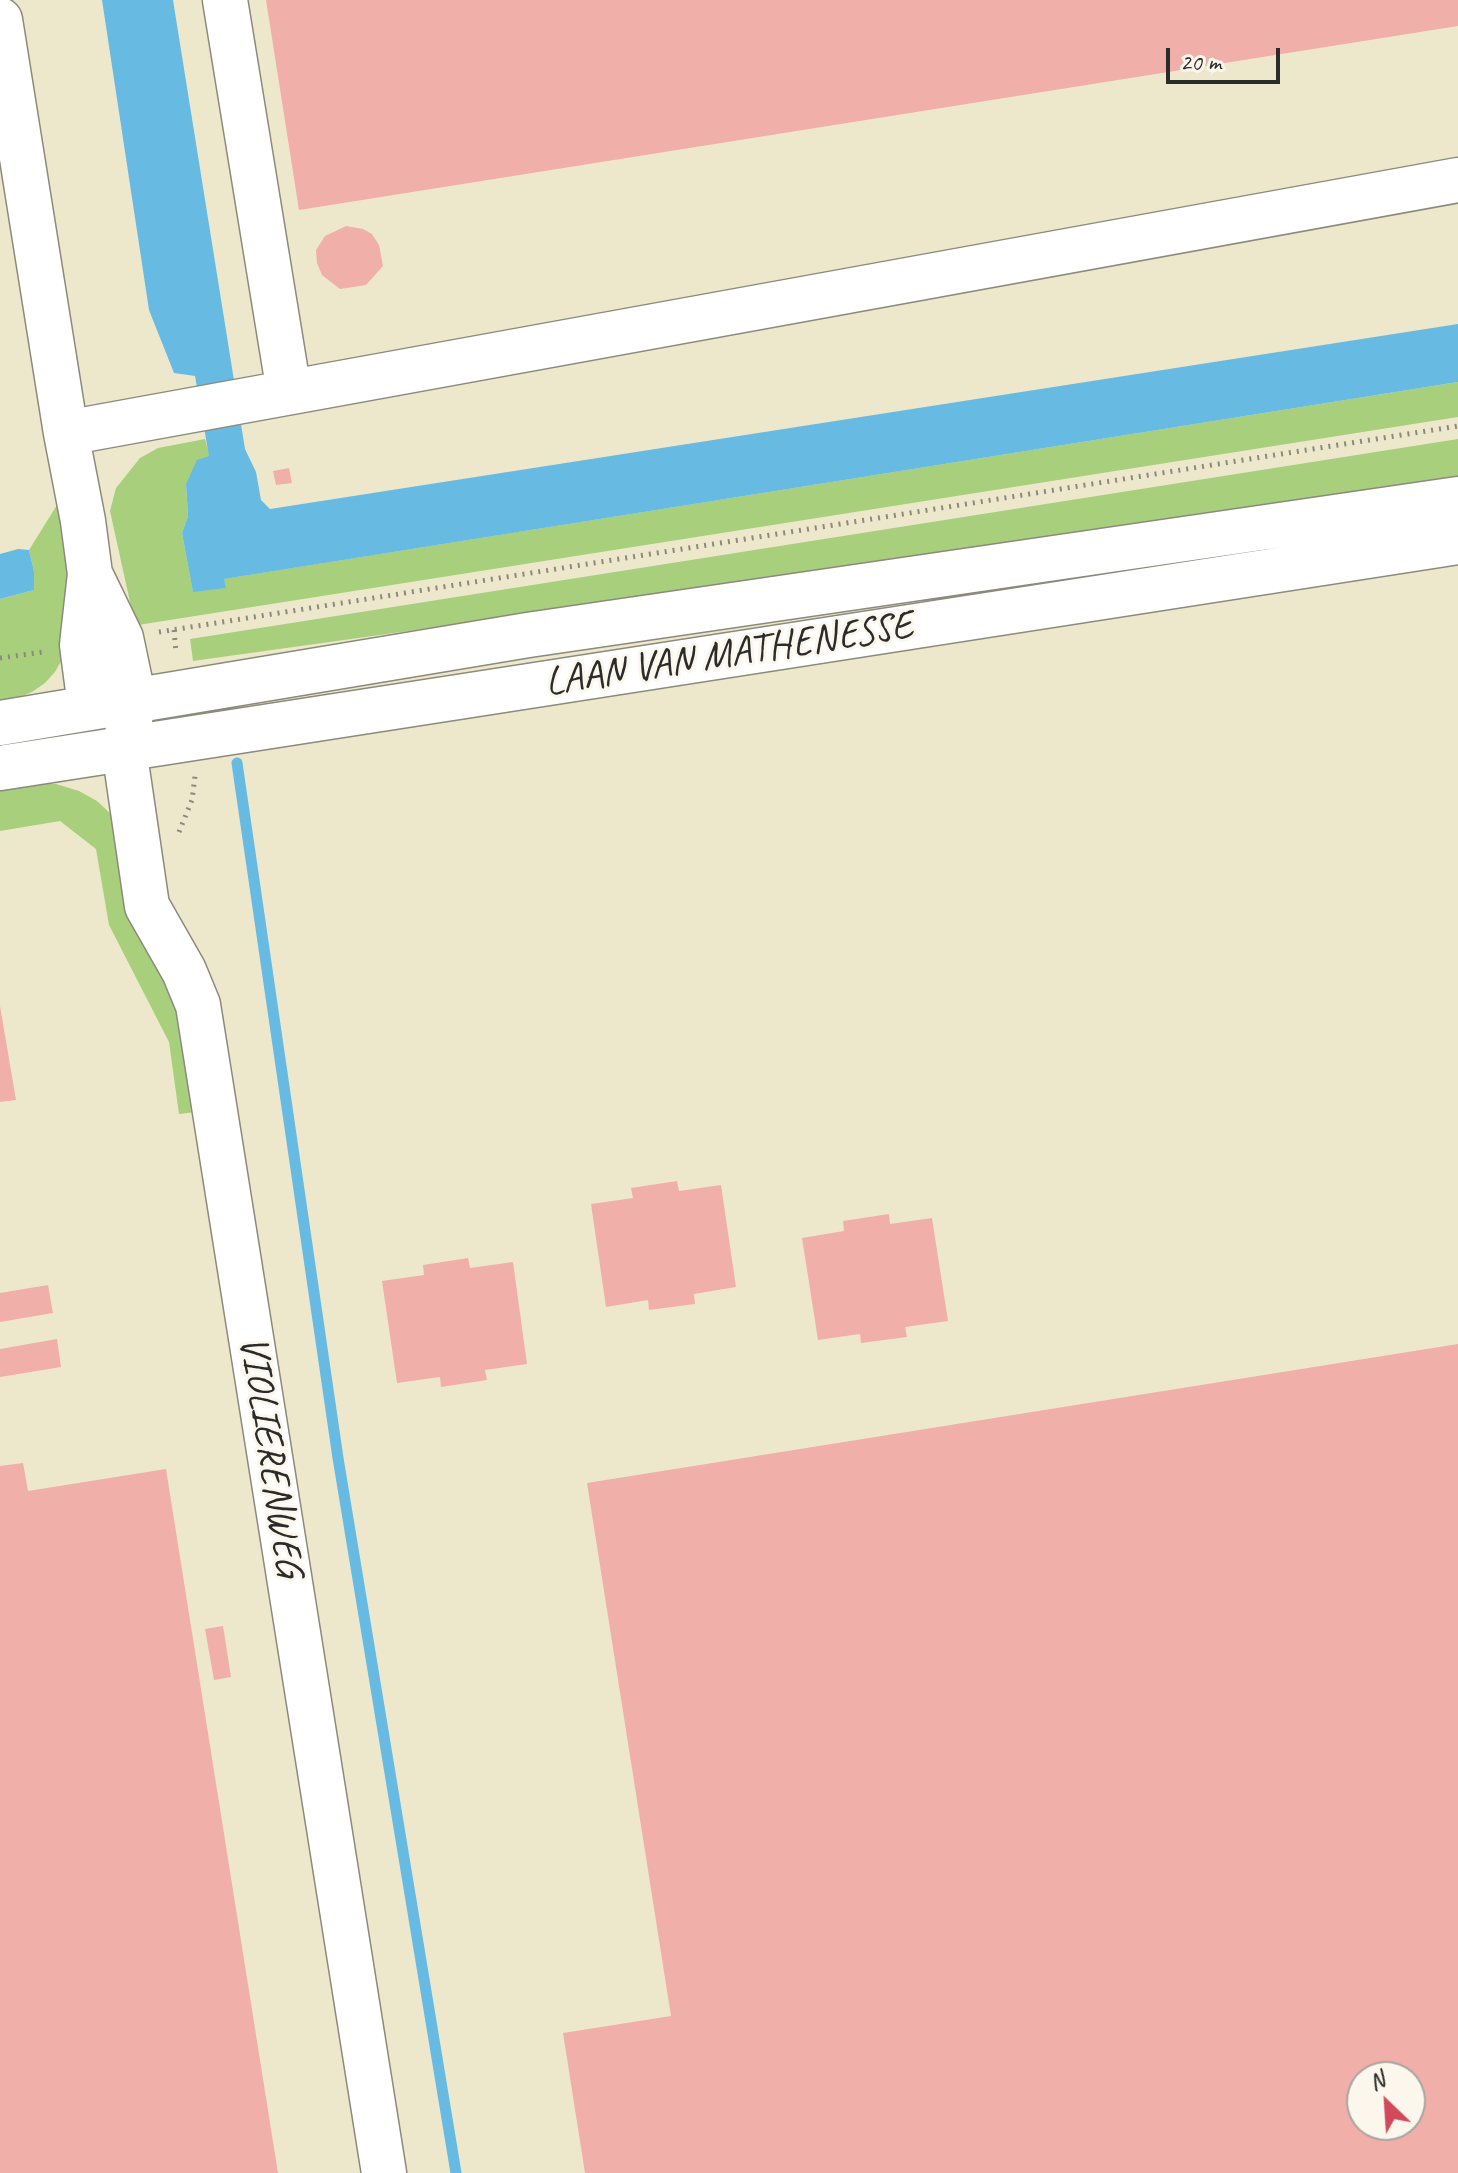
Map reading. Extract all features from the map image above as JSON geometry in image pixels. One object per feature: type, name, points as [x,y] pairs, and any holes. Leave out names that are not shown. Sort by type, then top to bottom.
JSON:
[{"type":"street","points":[[225,0],[289,392]]},
{"type":"street","points":[[0,20],[102,642],[134,700],[124,749]]},
{"type":"street","points":[[66,433],[1458,180]]},
{"type":"street","name":"LAAN VAN MATHENESSE","points":[[0,723],[544,633],[1458,499]]},
{"type":"street","name":"LAAN VAN MATHENESSE","points":[[0,768],[1458,542]]},
{"type":"street","points":[[102,642],[90,706],[124,749]]},
{"type":"street","name":"VIOLIERENWEG","points":[[124,749],[147,906],[184,971],[198,1005],[384,2173]]},
{"type":"path","points":[[0,658],[1458,426]]},
{"type":"green space","points":[[1458,382],[1458,417],[138,625],[110,511],[116,488],[140,458],[158,448],[205,439],[210,457],[186,484],[188,516],[182,533],[193,591],[223,579]]},
{"type":"green space","points":[[1458,439],[1458,485],[193,661],[190,639]]},
{"type":"green space","points":[[62,497],[71,625],[65,654],[45,683],[0,705],[0,599],[34,590],[29,550]]},
{"type":"green space","points":[[34,782],[79,791],[97,801],[113,816],[166,965],[205,1111],[179,1114],[169,1042],[109,925],[96,849],[60,821],[0,831],[0,787]]},
{"type":"water","points":[[102,0],[173,0],[245,449],[256,472],[261,500],[270,509],[1458,324],[1458,382],[224,579],[226,588],[193,592],[182,533],[188,516],[186,484],[197,460],[209,456],[195,376],[174,373],[149,310]]},
{"type":"water","points":[[18,549],[29,550],[34,590],[0,599],[0,554]]},
{"type":"building","points":[[266,0],[1458,0],[1458,26],[299,210]]},
{"type":"building","points":[[346,226],[372,234],[379,245],[383,266],[366,285],[340,289],[322,275],[316,250],[325,236]]},
{"type":"building","points":[[289,468],[292,483],[276,485],[273,471]]},
{"type":"building","points":[[0,1006],[16,1100],[0,1102]]},
{"type":"building","points":[[677,1181],[679,1191],[721,1185],[736,1287],[694,1294],[695,1304],[649,1310],[648,1300],[606,1307],[591,1204],[633,1198],[631,1188]]},
{"type":"building","points":[[889,1214],[890,1224],[932,1218],[948,1321],[905,1327],[907,1337],[861,1343],[860,1334],[818,1340],[802,1238],[844,1231],[843,1221]]},
{"type":"building","points":[[468,1258],[470,1268],[513,1262],[527,1364],[485,1370],[487,1380],[441,1387],[440,1377],[397,1383],[382,1281],[424,1275],[423,1265]]},
{"type":"building","points":[[48,1285],[53,1313],[0,1322],[0,1293]]},
{"type":"building","points":[[57,1339],[61,1367],[0,1377],[0,1349]]},
{"type":"building","points":[[1458,1344],[1458,2173],[585,2173],[563,2033],[671,2016],[587,1483]]},
{"type":"building","points":[[23,1463],[28,1491],[166,1469],[278,2173],[0,2173],[0,1466]]},
{"type":"building","points":[[223,1626],[231,1677],[214,1680],[205,1629]]},
{"type":"waterway","points":[[237,763],[338,1458],[456,2173]]}]
